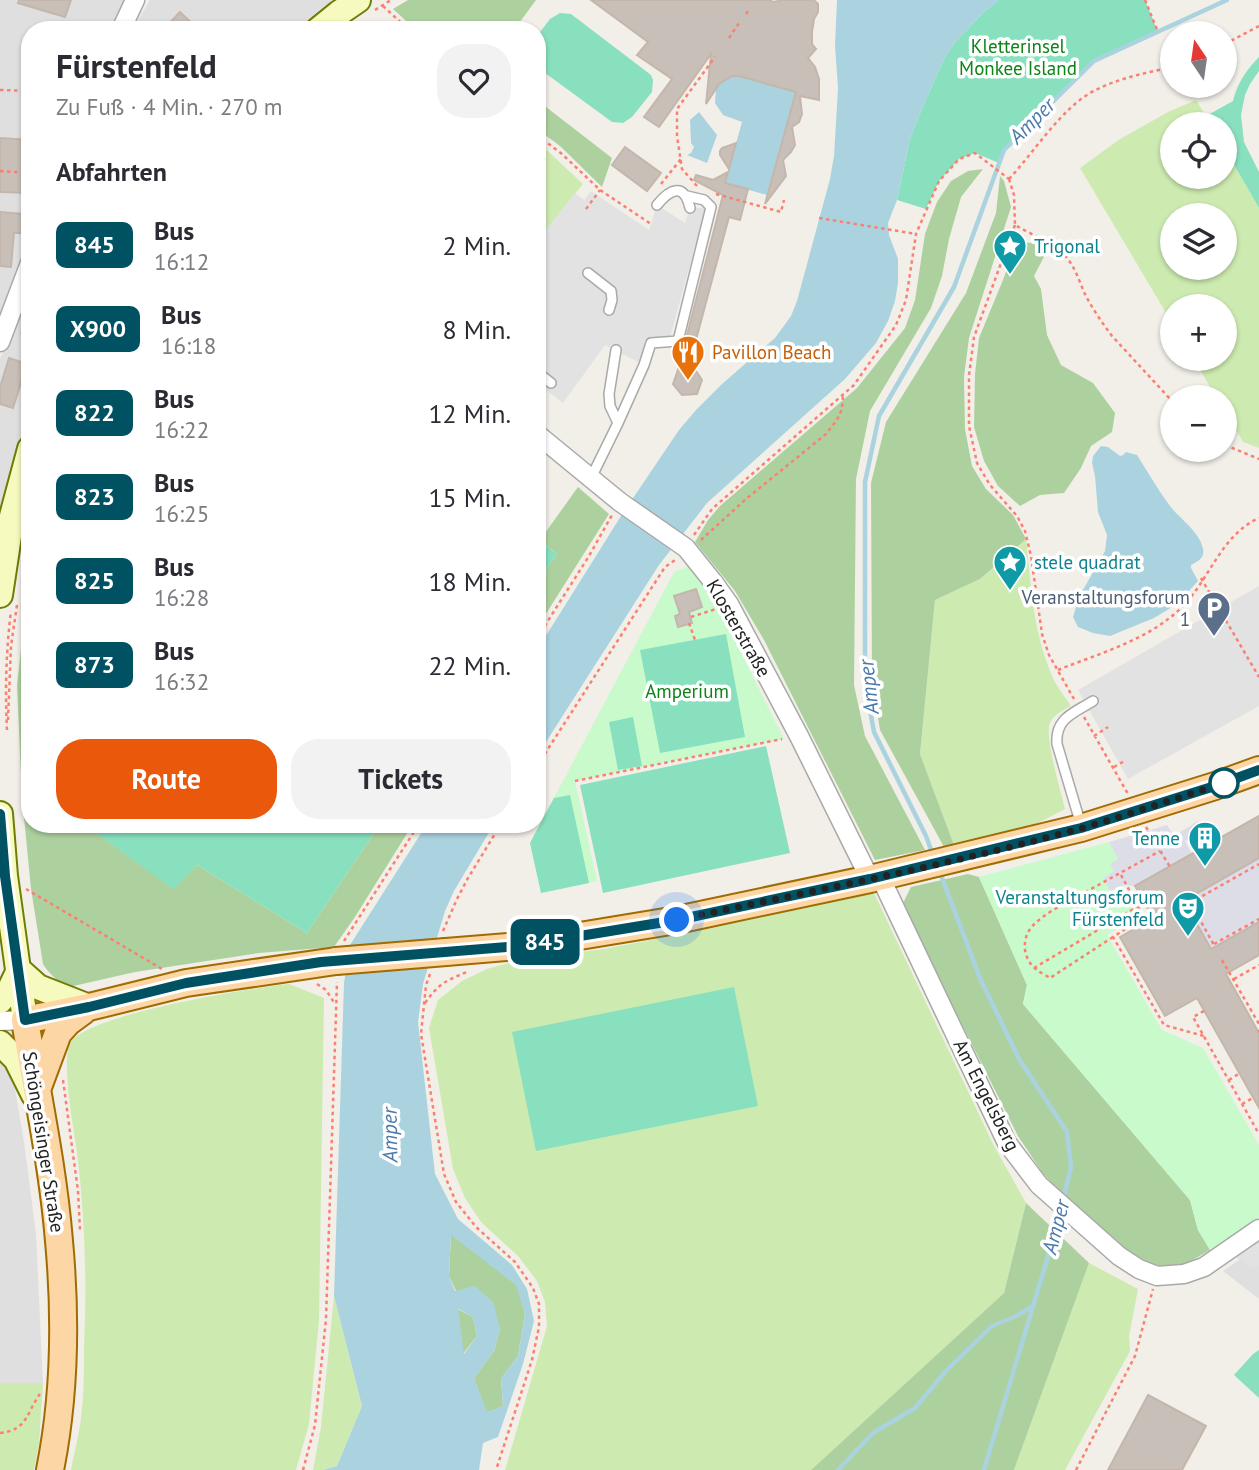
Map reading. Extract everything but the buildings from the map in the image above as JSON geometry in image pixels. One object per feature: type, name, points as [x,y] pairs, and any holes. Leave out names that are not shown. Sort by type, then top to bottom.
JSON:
[{"type":"main road","points":[[13,1021],[89,1007],[186,983],[338,960],[442,948],[519,946],[677,920],[958,859],[1081,828],[1259,770]]},
{"type":"main road","points":[[39,1099],[58,1032],[89,1007]]},
{"type":"main road","name":"Schöngeisinger Straße","points":[[13,1021],[39,1099],[57,1222],[62,1306],[62,1376],[50,1470]]},
{"type":"street","points":[[125,21],[135,0]]},
{"type":"street","points":[[334,21],[368,1]]},
{"type":"street","points":[[0,342],[21,287]]},
{"type":"street","name":"Klosterstraße","points":[[546,441],[624,504],[684,547],[714,583],[729,604],[876,877]]},
{"type":"street","points":[[10,598],[12,516],[21,482]]},
{"type":"street","name":"Schöngeisinger Straße","points":[[0,814],[5,876],[19,970],[13,1021]]},
{"type":"street","name":"Am Engelsberg","points":[[876,877],[885,887],[1007,1143],[1039,1185],[1084,1225],[1119,1256],[1139,1269],[1157,1276]]},
{"type":"street","points":[[0,1001],[19,970],[38,988],[89,1007]]},
{"type":"street","points":[[0,1043],[16,1059],[39,1099]]},
{"type":"street","points":[[1157,1276],[1184,1274],[1204,1267],[1259,1229]]},
{"type":"lane","points":[[591,478],[644,365],[651,343],[678,341],[711,207],[704,200],[674,191],[657,205]]},
{"type":"lane","points":[[687,196],[690,208]]},
{"type":"lane","points":[[588,273],[611,291],[609,310]]},
{"type":"lane","points":[[616,350],[609,394],[610,406],[618,423]]},
{"type":"lane","points":[[546,379],[551,383]]},
{"type":"lane","points":[[1081,828],[1056,734],[1059,725],[1093,701]]},
{"type":"path","points":[[1145,0],[1157,32]]},
{"type":"path","points":[[368,1],[396,21]]},
{"type":"path","points":[[746,13],[750,8]]},
{"type":"path","points":[[729,38],[739,23]]},
{"type":"path","points":[[1237,38],[1259,26]]},
{"type":"path","points":[[704,191],[682,169],[677,136],[677,108],[715,57]]},
{"type":"path","points":[[1009,179],[1060,118],[1083,97],[1105,86],[1160,69]]},
{"type":"path","points":[[0,90],[21,91]]},
{"type":"path","points":[[546,142],[600,190],[651,224]]},
{"type":"path","points":[[546,752],[665,567],[679,557],[712,509],[854,385],[896,325],[906,300],[916,234],[939,180],[959,159],[975,153],[1009,179],[1014,195],[1015,225],[974,337],[969,375],[969,426],[977,463],[990,485],[1017,516],[1025,531],[1042,634],[1049,655],[1131,800]]},
{"type":"path","points":[[0,171],[21,172]]},
{"type":"path","points":[[586,209],[600,190]]},
{"type":"path","points":[[713,194],[781,212],[783,200]]},
{"type":"path","points":[[819,218],[916,234]]},
{"type":"path","points":[[1015,225],[1051,245],[1066,257],[1103,325],[1160,388]]},
{"type":"path","points":[[684,547],[697,543],[826,434],[842,409],[843,394]]},
{"type":"path","points":[[1237,450],[1259,458]]},
{"type":"path","points":[[546,624],[624,504]]},
{"type":"path","points":[[1058,670],[1137,638],[1162,624],[1183,606],[1240,530],[1259,518]]},
{"type":"path","points":[[1202,580],[1259,677]]},
{"type":"path","points":[[10,598],[11,646],[7,730],[5,700],[10,598]]},
{"type":"path","points":[[691,617],[729,604]]},
{"type":"path","points":[[689,623],[695,640]]},
{"type":"path","points":[[1094,736],[1108,727]]},
{"type":"path","points":[[575,780],[799,736]]},
{"type":"path","points":[[1114,767],[1126,760]]},
{"type":"path","points":[[1141,822],[1170,867]]},
{"type":"path","points":[[303,1470],[315,1426],[326,1319],[338,960],[414,833]]},
{"type":"path","points":[[496,833],[462,889],[447,924],[442,948],[426,985],[421,1034],[444,1174],[456,1202],[476,1227],[515,1262],[533,1288],[539,1304],[539,1327],[532,1360],[496,1470]]},
{"type":"path","points":[[1120,874],[1144,917],[1050,978],[1034,968],[1026,955],[1025,937],[1030,929],[1053,910],[1160,852]]},
{"type":"path","points":[[1190,903],[1259,864]]},
{"type":"path","points":[[5,876],[186,983]]},
{"type":"path","points":[[1188,898],[1214,946],[1259,919]]},
{"type":"path","points":[[1034,968],[1150,900]]},
{"type":"path","points":[[442,948],[447,924]]},
{"type":"path","points":[[1113,937],[1164,1025],[1204,1036]]},
{"type":"path","points":[[1223,960],[1238,992],[1259,1024]]},
{"type":"path","points":[[1234,979],[1259,965]]},
{"type":"path","points":[[423,1006],[437,987],[448,979],[471,970]]},
{"type":"path","points":[[1204,1011],[1193,1017],[1259,1134]]},
{"type":"path","points":[[62,1072],[78,1191],[79,1229]]},
{"type":"path","points":[[1229,1080],[1240,1073]]},
{"type":"path","points":[[1242,1104],[1253,1098]]},
{"type":"path","points":[[1076,1470],[1135,1356],[1157,1276]]},
{"type":"path","points":[[0,1433],[16,1430],[25,1422],[40,1394]]},
{"type":"shaded area","points":[[0,0],[129,0],[118,21],[21,21],[21,262],[0,322]]},
{"type":"shaded area","points":[[150,0],[332,0],[306,21],[137,21]]},
{"type":"shaded area","points":[[591,191],[649,230],[657,205],[685,223],[690,208],[706,208],[670,337],[651,343],[644,365],[605,345],[563,403],[546,390],[546,230],[575,193],[584,200]]},
{"type":"shaded area","points":[[21,307],[21,451],[0,517],[0,359]]},
{"type":"shaded area","name":"Veranstaltungsforum 1","points":[[1259,586],[1259,706],[1128,779],[1078,690]]},
{"type":"shaded area","points":[[1198,821],[1203,831],[1185,841],[1192,854],[1135,886],[1123,885],[1111,892],[1103,878],[1114,871],[1110,864],[1118,859],[1109,842],[1167,825],[1174,836]]},
{"type":"shaded area","points":[[1259,858],[1259,922],[1211,949],[1184,901]]},
{"type":"shaded area","points":[[0,1062],[5,1066],[15,1089],[24,1142],[36,1234],[43,1383],[0,1383]]},
{"type":"shaded area","points":[[1259,1238],[1259,1266],[1252,1269],[1235,1256],[1237,1251]]},
{"type":"shaded area","points":[[1259,1246],[1259,1299],[1223,1271]]},
{"type":"green space","points":[[408,0],[536,0],[521,21],[406,21],[393,9]]},
{"type":"green space","name":"Kletterinsel Monkee Island","points":[[999,0],[1145,0],[1158,32],[1094,61],[1004,150],[999,163],[975,153],[959,159],[939,181],[926,209],[897,200],[910,139],[945,57],[956,41]]},
{"type":"green space","points":[[560,13],[571,14],[651,75],[652,92],[632,117],[623,123],[612,122],[546,74],[546,24]]},
{"type":"green space","points":[[1259,57],[1259,71],[1245,95],[1241,115],[1244,142],[1259,172],[1259,208],[1237,170],[1237,112],[1213,112],[1237,98],[1237,89]]},
{"type":"green space","points":[[1196,100],[1204,112],[1168,112]]},
{"type":"green space","points":[[546,107],[612,158],[602,187],[546,136]]},
{"type":"green space","points":[[1160,116],[1160,189],[1237,189],[1237,170],[1259,208],[1259,448],[1243,442],[1237,432],[1237,385],[1209,385],[1201,371],[1237,371],[1237,294],[1160,294],[1160,303],[1080,168],[1120,139]]},
{"type":"green space","points":[[546,149],[583,184],[546,230]]},
{"type":"green space","points":[[983,169],[961,197],[942,276],[931,308],[870,411],[856,479],[854,685],[865,736],[925,850],[875,860],[764,640],[735,591],[695,542],[720,506],[857,388],[905,328],[915,300],[925,234],[937,202],[951,181],[968,171]]},
{"type":"green space","points":[[1000,176],[1011,207],[969,338],[964,377],[965,429],[972,466],[986,489],[1013,515],[1026,539],[980,579],[935,600],[920,754],[954,845],[944,847],[880,730],[872,681],[871,483],[886,422],[966,293],[996,213]]},
{"type":"green space","points":[[1017,242],[1033,243],[1046,253],[1034,276],[1041,289],[1047,335],[1061,365],[1093,383],[1115,413],[1112,432],[1091,446],[1081,468],[1064,493],[1040,495],[1020,506],[998,486],[984,461],[974,427],[979,338]]},
{"type":"green space","points":[[578,487],[609,514],[546,614],[546,569],[557,554],[546,545],[546,532]]},
{"type":"green space","points":[[1026,539],[1040,641],[1057,686],[1071,706],[1054,717],[1049,729],[1051,751],[1065,809],[1028,827],[954,845],[920,754],[935,600],[980,579]]},
{"type":"green space","points":[[546,545],[557,554],[546,569]]},
{"type":"green space","name":"Amperium","points":[[687,567],[692,569],[709,588],[784,739],[575,781],[597,881],[541,893],[530,843],[535,833],[546,833],[546,813],[674,572]]},
{"type":"green space","points":[[726,634],[745,737],[660,753],[640,650]]},
{"type":"green space","points":[[21,649],[21,775],[17,685]]},
{"type":"green space","points":[[633,717],[642,766],[618,770],[609,722]]},
{"type":"green space","points":[[766,746],[790,853],[603,893],[580,785]]},
{"type":"green space","points":[[570,795],[589,883],[541,893],[530,843],[535,833],[546,833],[546,813],[554,798]]},
{"type":"green space","points":[[26,833],[97,833],[173,888],[197,865],[307,933],[374,833],[407,833],[334,947],[259,953],[135,972],[69,987],[59,984],[43,964]]},
{"type":"green space","points":[[96,833],[374,833],[307,933],[197,865],[173,889]]},
{"type":"green space","points":[[1109,842],[1118,859],[1114,871],[1103,878],[1123,885],[1140,915],[1107,935],[1162,1030],[1203,1048],[1259,1145],[1259,1217],[1210,1250],[1198,1230],[1190,1200],[1023,1004],[1027,985],[979,877]]},
{"type":"green space","points":[[968,874],[979,877],[1027,985],[1023,1004],[1190,1200],[1198,1230],[1210,1250],[1184,1265],[1158,1268],[1123,1248],[1056,1188],[1018,1136],[902,905],[911,887]]},
{"type":"green space","points":[[874,893],[993,1144],[1026,1203],[1004,1293],[811,1470],[505,1470],[547,1326],[545,1302],[537,1281],[518,1256],[481,1222],[465,1198],[453,1169],[429,1028],[438,1000],[462,981],[487,969],[519,960],[604,949]]},
{"type":"green space","points":[[289,984],[324,998],[319,1320],[309,1424],[296,1470],[71,1470],[83,1401],[85,1250],[77,1152],[67,1078],[71,1042],[84,1032],[138,1012]]},
{"type":"green space","points":[[734,987],[758,1106],[536,1151],[512,1032]]},
{"type":"green space","points":[[1026,1203],[1089,1263],[1014,1470],[811,1470],[1004,1293]]},
{"type":"green space","points":[[451,1234],[517,1285],[525,1314],[518,1356],[501,1379],[503,1406],[486,1413],[474,1378],[494,1351],[500,1328],[456,1291],[449,1276]]},
{"type":"green space","points":[[1089,1263],[1138,1289],[1129,1336],[1130,1351],[1065,1470],[1014,1470]]},
{"type":"green space","points":[[334,1296],[362,1406],[337,1466],[313,1470],[321,1427]]},
{"type":"green space","points":[[457,1309],[473,1317],[477,1336],[463,1354]]},
{"type":"green space","points":[[1259,1350],[1259,1398],[1234,1375]]},
{"type":"green space","points":[[0,1383],[43,1383],[39,1443],[34,1470],[0,1470]]},
{"type":"water","points":[[837,0],[999,0],[956,41],[945,57],[910,139],[897,200],[888,223],[889,235],[898,259],[895,301],[876,343],[845,379],[707,503],[659,565],[546,742],[546,636],[679,430],[722,384],[775,338],[791,316],[830,179],[834,156],[838,88],[835,46]]},
{"type":"water","points":[[732,76],[796,92],[767,195],[725,183],[742,122],[723,115],[715,103],[716,88]]},
{"type":"water","points":[[699,112],[717,135],[707,163],[687,155],[694,147],[691,143],[690,120]]},
{"type":"water","points":[[1101,446],[1108,447],[1120,456],[1126,452],[1137,455],[1170,506],[1198,537],[1203,552],[1200,559],[1191,565],[1198,581],[1177,604],[1154,618],[1110,636],[1078,627],[1073,617],[1079,597],[1105,551],[1107,535],[1098,512],[1092,463],[1093,456]]},
{"type":"water","points":[[421,833],[489,833],[445,911],[423,984],[418,1022],[435,1174],[458,1219],[512,1265],[527,1289],[534,1321],[523,1364],[498,1437],[483,1443],[479,1470],[323,1470],[337,1466],[362,1406],[334,1296],[344,983],[350,945]],"holes":[[[451,1235],[516,1285],[525,1314],[518,1356],[501,1379],[503,1406],[487,1412],[474,1378],[494,1351],[500,1328],[493,1302],[475,1286],[455,1291],[449,1276]],[[458,1309],[473,1317],[477,1336],[464,1354]]]},
{"type":"waterway","name":"Amper","points":[[933,855],[874,732],[865,683],[865,482],[879,416],[954,287],[1004,150],[1094,61],[1227,0]]},
{"type":"waterway","name":"Amper","points":[[939,870],[980,978],[1019,1059],[1067,1132],[1071,1167],[1063,1201]]},
{"type":"waterway","name":"Amper","points":[[984,1470],[1061,1213]]},
{"type":"waterway","points":[[838,1470],[873,1433],[915,1408],[945,1372],[992,1326],[1033,1306]]},
{"type":"bus line","name":"845","points":[[0,814],[5,876],[25,1020],[57,1015],[186,983],[321,962],[519,946],[677,920],[958,859],[1081,828],[1259,770]]},
{"type":"place","name":"Trigonal","points":[[1010,276]]},
{"type":"place","name":"Pavillon Beach","points":[[688,382]]},
{"type":"place","name":"stele quadrat","points":[[1010,592]]},
{"type":"place","name":"Veranstaltungsforum 1","points":[[1214,638]]},
{"type":"place","name":"Tenne","points":[[1205,868]]},
{"type":"place","name":"Veranstaltungsforum Fürstenfeld","points":[[1188,938]]},
{"type":"route","points":[[677,920],[958,859],[1081,828],[1224,783]]}]
